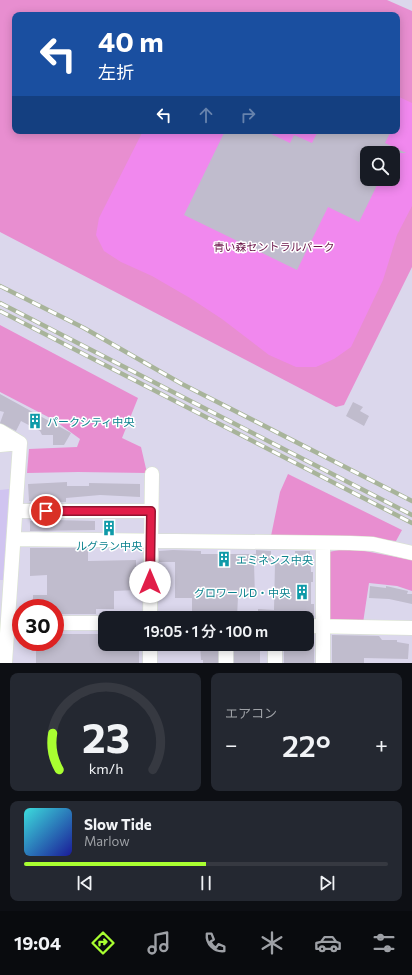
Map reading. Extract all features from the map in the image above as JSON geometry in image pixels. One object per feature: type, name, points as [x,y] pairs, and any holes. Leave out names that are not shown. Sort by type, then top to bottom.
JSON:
[{"type":"street","points":[[0,431],[20,443]]},
{"type":"street","points":[[0,445],[20,443]]},
{"type":"street","points":[[5,663],[10,622],[20,443]]},
{"type":"street","points":[[150,611],[152,474]]},
{"type":"street","points":[[16,511],[151,511]]},
{"type":"street","points":[[14,539],[373,544],[412,553]]},
{"type":"street","points":[[323,663],[324,543]]},
{"type":"street","points":[[64,623],[98,623]]},
{"type":"street","points":[[314,626],[412,628]]},
{"type":"street","points":[[150,651],[150,663]]},
{"type":"street","points":[[226,651],[226,663]]},
{"type":"street","points":[[274,651],[275,663]]},
{"type":"shaded area","points":[[9,489],[3,580],[0,580],[0,490]]},
{"type":"green space","name":"青い森セントラルパーク","points":[[0,0],[387,0],[412,11],[412,267],[344,405],[336,407],[0,232]]},
{"type":"green space","points":[[400,97],[412,103],[412,206],[397,235],[383,280],[351,347],[334,359],[316,367],[296,367],[269,355],[222,319],[190,298],[152,276],[121,262],[104,251],[96,235],[99,218],[141,134],[400,134]]},
{"type":"green space","points":[[0,325],[138,398],[122,438],[141,447],[147,473],[27,473],[29,449],[77,447],[80,439],[54,420],[0,392]]},
{"type":"green space","points":[[288,474],[402,530],[396,541],[359,537],[271,536],[280,492]]},
{"type":"green space","points":[[349,548],[412,560],[412,591],[397,586],[369,583],[363,623],[328,620],[329,552]]},
{"type":"building","points":[[224,134],[271,134],[290,143],[294,135],[312,143],[316,134],[390,134],[385,143],[391,146],[360,146],[360,186],[377,186],[359,222],[328,207],[297,270],[184,215]]},
{"type":"building","points":[[0,394],[71,433],[64,445],[53,445],[53,435],[42,435],[40,431],[21,421],[16,431],[0,423],[4,412],[0,411]]},
{"type":"building","points":[[353,402],[363,407],[360,411],[369,416],[364,426],[346,416]]},
{"type":"building","points":[[67,482],[67,486],[89,486],[89,483],[140,484],[140,497],[100,495],[66,498],[66,502],[29,501],[28,484]]},
{"type":"building","points":[[30,521],[95,521],[95,530],[30,531]]},
{"type":"building","points":[[30,548],[88,548],[88,561],[136,560],[136,590],[114,591],[114,609],[96,609],[96,614],[64,614],[64,599],[33,599],[33,595],[47,595],[47,575],[30,576]]},
{"type":"building","points":[[256,550],[271,551],[271,563],[254,563],[255,597],[238,597],[237,611],[192,611],[192,598],[175,598],[175,562],[159,562],[159,551],[201,551],[201,554],[256,554]]},
{"type":"building","points":[[295,551],[310,551],[311,572],[313,572],[313,582],[311,582],[311,604],[314,604],[314,611],[258,611],[258,609],[274,610],[275,563],[295,563]]},
{"type":"building","points":[[370,586],[386,588],[386,586],[408,591],[407,594],[412,594],[412,604],[389,599],[369,598]]},
{"type":"building","points":[[64,634],[98,634],[98,651],[139,651],[139,663],[36,663],[36,651],[64,651]]},
{"type":"building","points":[[332,635],[379,636],[382,640],[397,640],[397,642],[409,644],[408,659],[364,658],[364,663],[332,663]]},
{"type":"building","points":[[200,651],[218,651],[218,663],[203,663],[203,660],[201,660]]},
{"type":"building","points":[[234,651],[260,651],[260,663],[234,663]]},
{"type":"building","points":[[284,651],[314,651],[314,663],[284,663]]},
{"type":"railway","points":[[0,286],[84,328],[182,384],[412,501]]},
{"type":"railway","points":[[0,303],[412,515]]},
{"type":"railway","points":[[0,311],[412,523]]},
{"type":"place","name":"パークシティ中央","points":[[35,421]]},
{"type":"place","name":"ルグラン中央","points":[[109,528]]},
{"type":"place","name":"エミネンス中央","points":[[224,559]]},
{"type":"place","name":"グロワールD・中央","points":[[302,592]]},
{"type":"route","points":[[46,511],[151,511],[150,582]]}]
